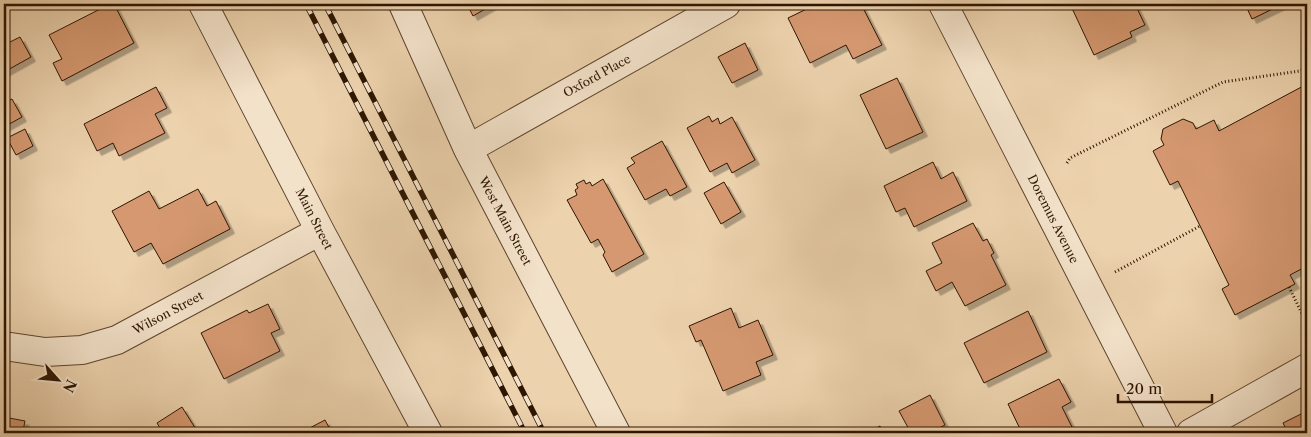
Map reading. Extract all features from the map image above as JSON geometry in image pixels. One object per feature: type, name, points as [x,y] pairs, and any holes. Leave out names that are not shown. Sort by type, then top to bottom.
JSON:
[{"type":"street","name":"Main Street","points":[[204,4],[320,231],[428,433]]},
{"type":"street","name":"West Main Street","points":[[403,4],[468,149],[616,433]]},
{"type":"street","name":"Oxford Place","points":[[468,149],[726,4]]},
{"type":"street","name":"Doremus Avenue","points":[[943,4],[1163,433]]},
{"type":"street","name":"Wilson Street","points":[[4,346],[45,352],[82,350],[117,340],[320,231]]},
{"type":"street","points":[[1191,433],[1307,368]]},
{"type":"path","points":[[1067,163],[1070,158],[1223,82],[1300,71],[1307,68]]},
{"type":"path","points":[[1088,286],[1200,226]]},
{"type":"path","points":[[1289,287],[1307,324]]},
{"type":"building","points":[[110,4],[114,4],[134,43],[62,81],[53,63],[62,59],[49,35]]},
{"type":"building","points":[[467,4],[494,4],[473,16]]},
{"type":"building","points":[[817,4],[861,4],[882,45],[853,59],[846,45],[810,63],[788,18]]},
{"type":"building","points":[[1070,4],[1135,4],[1145,25],[1130,32],[1132,37],[1094,55]]},
{"type":"building","points":[[1245,4],[1283,4],[1252,19]]},
{"type":"building","points":[[20,37],[31,57],[4,72],[4,45]]},
{"type":"building","points":[[745,43],[758,70],[732,83],[718,57]]},
{"type":"building","points":[[897,78],[923,132],[886,149],[860,95]]},
{"type":"building","points":[[1307,84],[1307,266],[1290,275],[1295,284],[1235,315],[1222,289],[1229,285],[1178,181],[1170,185],[1153,151],[1164,145],[1161,139],[1163,129],[1183,119],[1193,123],[1196,129],[1214,120],[1219,131]]},
{"type":"building","points":[[156,87],[167,108],[155,114],[165,133],[119,156],[113,143],[97,151],[84,124]]},
{"type":"building","points":[[12,99],[22,117],[4,127],[4,103]]},
{"type":"building","points":[[709,116],[712,122],[718,118],[720,124],[732,117],[755,160],[732,173],[727,163],[710,172],[687,128]]},
{"type":"building","points":[[25,129],[33,146],[16,155],[7,138]]},
{"type":"building","points":[[662,141],[687,187],[670,196],[666,189],[645,200],[627,168],[635,163],[631,158]]},
{"type":"building","points":[[933,162],[941,179],[953,172],[967,201],[914,227],[905,208],[896,212],[884,186]]},
{"type":"building","points":[[603,179],[644,254],[612,272],[603,255],[605,252],[598,239],[591,243],[567,200],[577,195],[575,190],[578,188],[576,184],[584,180],[586,184],[590,182],[592,186]]},
{"type":"building","points":[[724,182],[741,212],[721,224],[704,193]]},
{"type":"building","points":[[198,189],[207,206],[216,201],[230,229],[163,264],[151,243],[134,252],[112,211],[149,191],[159,209]]},
{"type":"building","points":[[973,223],[983,241],[987,239],[994,253],[991,255],[1006,285],[965,306],[952,282],[936,291],[926,271],[942,263],[932,243]]},
{"type":"building","points":[[268,304],[280,329],[271,333],[280,351],[224,379],[201,333],[247,310],[249,313]]},
{"type":"building","points":[[731,308],[739,328],[758,320],[773,355],[756,362],[761,375],[723,391],[701,340],[696,342],[689,326]]},
{"type":"building","points":[[1028,311],[1047,352],[984,383],[964,343]]},
{"type":"building","points":[[1059,379],[1071,402],[1062,407],[1075,433],[1022,433],[1008,404]]},
{"type":"building","points":[[930,395],[945,425],[930,433],[911,433],[899,411]]},
{"type":"building","points":[[182,407],[197,431],[193,433],[163,433],[157,423]]},
{"type":"building","points":[[1307,411],[1307,433],[1288,433],[1283,423]]},
{"type":"building","points":[[4,417],[25,421],[23,431],[35,433],[4,433]]},
{"type":"building","points":[[325,420],[332,433],[300,433]]},
{"type":"building","points":[[880,426],[884,433],[867,433]]},
{"type":"railway","points":[[306,4],[525,433]]},
{"type":"railway","points":[[325,4],[544,433]]}]
